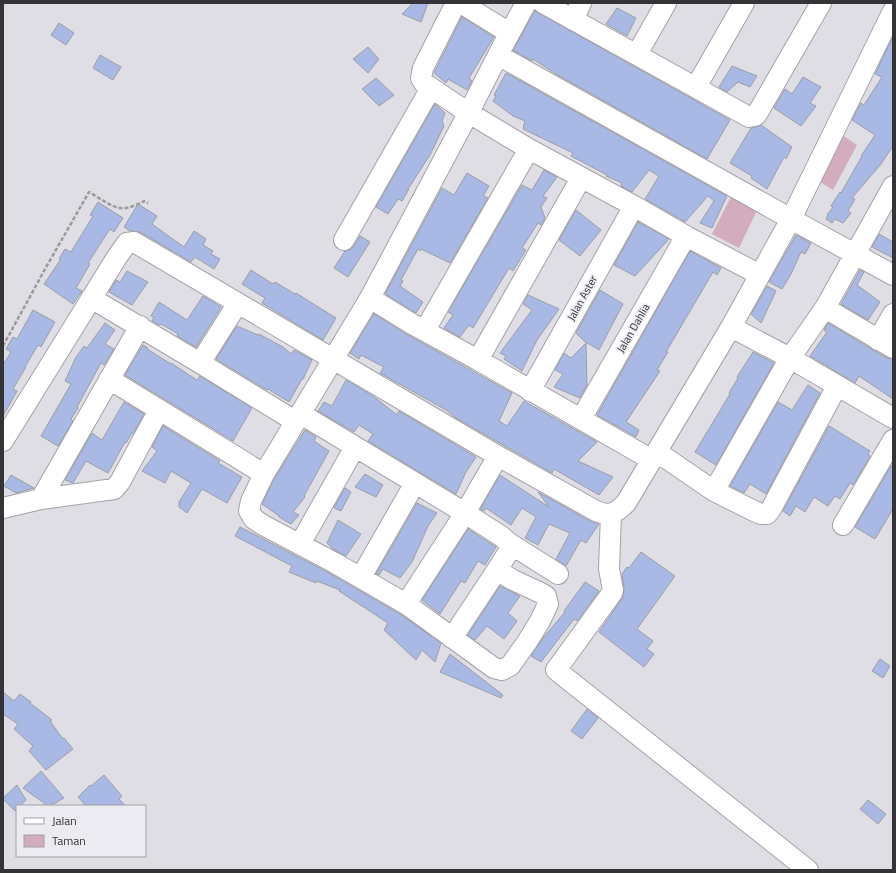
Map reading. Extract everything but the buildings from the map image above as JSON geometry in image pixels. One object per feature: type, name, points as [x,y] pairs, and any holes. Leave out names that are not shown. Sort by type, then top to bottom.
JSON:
[{"type":"street","points":[[456,3],[422,73],[421,78],[424,83],[529,149],[760,275]]},
{"type":"street","points":[[461,3],[503,29],[511,32]]},
{"type":"street","points":[[497,570],[513,580],[541,593],[546,596],[548,600],[546,609],[527,642],[510,666],[502,670],[494,668],[406,604],[362,577],[263,525],[254,519],[249,511],[264,474],[370,298],[526,3]]},
{"type":"street","points":[[543,3],[577,11],[637,54],[749,117],[755,116],[820,3]]},
{"type":"street","points":[[637,54],[666,3]]},
{"type":"street","points":[[696,87],[744,3]]},
{"type":"street","points":[[3,441],[91,298],[127,243],[131,242],[137,243],[332,360],[498,456],[596,511],[604,514],[611,514],[619,510],[626,503],[732,327],[791,219],[893,11]]},
{"type":"street","points":[[498,55],[893,275]]},
{"type":"street","points":[[344,240],[431,88]]},
{"type":"street","points":[[425,330],[529,149]]},
{"type":"street","points":[[478,360],[581,178]]},
{"type":"street","points":[[714,491],[790,358],[825,308],[893,186]]},
{"type":"street","name":"Jalan Aster","points":[[530,390],[634,206]]},
{"type":"street","name":"Jalan Dahlia","points":[[581,419],[686,236]]},
{"type":"street","points":[[91,298],[140,326],[290,418],[299,417],[355,447],[465,513],[558,574]]},
{"type":"street","points":[[370,298],[581,419],[654,456],[714,491],[761,514],[766,514],[769,512],[838,386]]},
{"type":"street","points":[[200,363],[238,303]]},
{"type":"street","points":[[825,308],[886,344],[893,314]]},
{"type":"street","points":[[41,499],[140,326]]},
{"type":"street","points":[[732,327],[790,358],[893,418]]},
{"type":"street","points":[[109,380],[264,474]]},
{"type":"street","points":[[3,508],[41,499],[114,489],[120,482],[159,410]]},
{"type":"street","points":[[843,525],[893,440]]},
{"type":"street","points":[[300,544],[355,447]]},
{"type":"street","points":[[406,604],[465,513],[498,456]]},
{"type":"street","points":[[362,577],[415,483]]},
{"type":"street","points":[[611,514],[609,569],[613,590],[612,593],[556,670],[808,870]]},
{"type":"street","points":[[452,638],[497,570],[508,551],[509,543]]},
{"type":"path","points":[[3,346],[89,192],[116,207],[128,208],[144,201],[148,203]]},
{"type":"green space","points":[[835,130],[857,145],[833,190],[809,175]]},
{"type":"green space","points":[[733,193],[759,206],[739,248],[712,234]]}]
